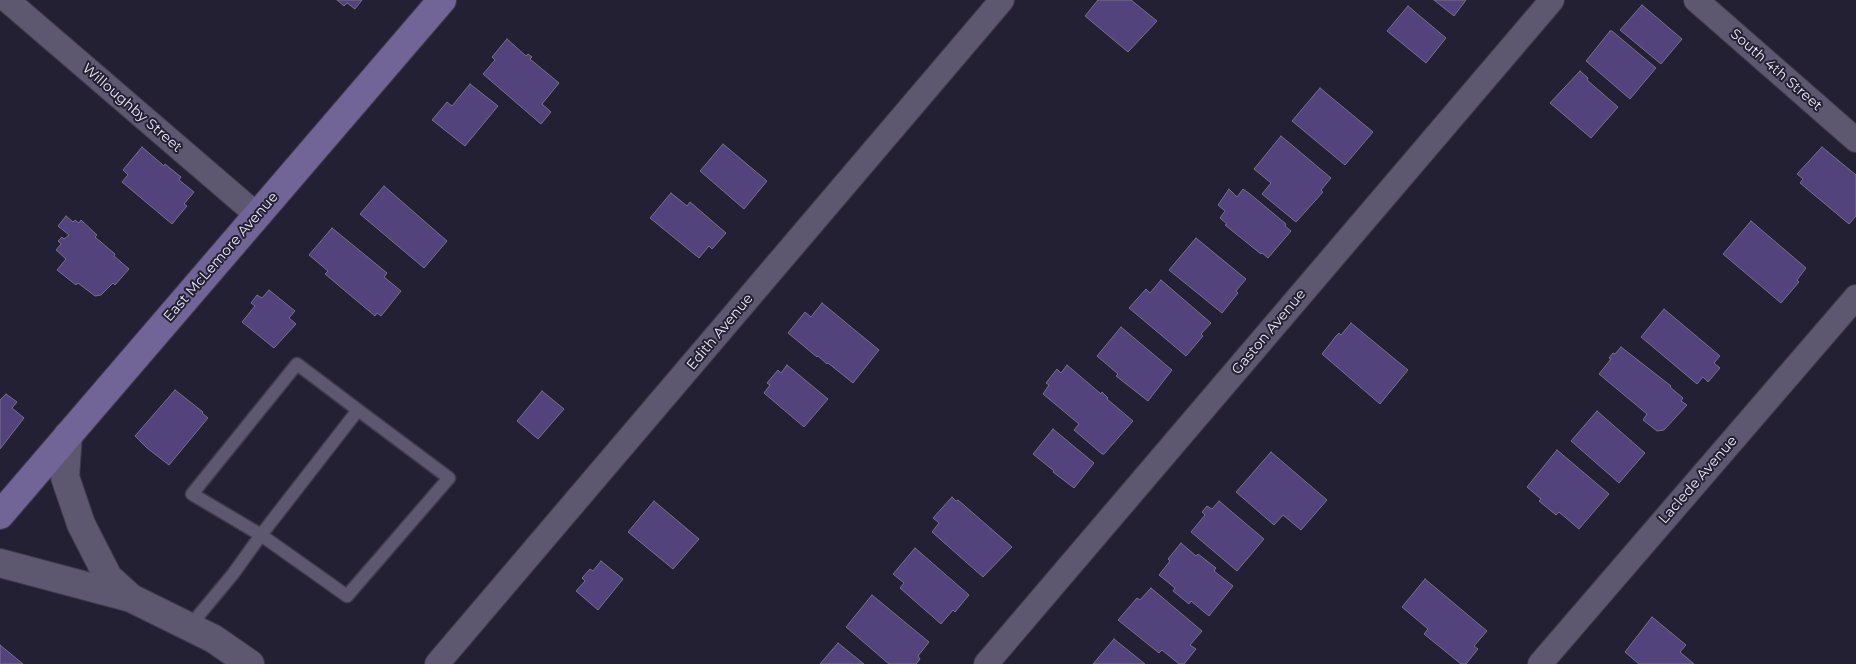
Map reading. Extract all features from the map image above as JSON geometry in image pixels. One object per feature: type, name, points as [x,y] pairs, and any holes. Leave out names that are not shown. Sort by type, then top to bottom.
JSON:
[{"type":"main road","name":"East McLemore Avenue","points":[[0,515],[442,0]]},
{"type":"street","name":"Willoughby Street","points":[[7,0],[257,215]]},
{"type":"street","name":"Edith Avenue","points":[[438,664],[1002,0]]},
{"type":"street","name":"Gaston Avenue","points":[[986,664],[1552,0]]},
{"type":"street","name":"South 4th Street","points":[[1696,0],[1856,140]]},
{"type":"street","name":"Laclede Avenue","points":[[1540,664],[1856,297]]},
{"type":"street","points":[[68,435],[65,477],[81,524],[108,577],[131,598]]},
{"type":"street","points":[[0,563],[131,598],[214,639],[250,664]]},
{"type":"lane","points":[[297,364],[358,410],[449,478],[347,596],[261,535],[192,494],[297,364]]},
{"type":"lane","points":[[189,627],[233,574],[358,410]]},
{"type":"building","points":[[337,0],[362,0],[355,9],[347,3],[344,6]]},
{"type":"building","points":[[1098,0],[1131,0],[1157,21],[1128,52],[1085,16]]},
{"type":"building","points":[[1434,0],[1466,0],[1454,16]]},
{"type":"building","points":[[1642,5],[1682,39],[1661,64],[1620,30]]},
{"type":"building","points":[[1408,6],[1446,38],[1426,63],[1387,31]]},
{"type":"building","points":[[1610,31],[1656,68],[1630,99],[1586,61]]},
{"type":"building","points":[[507,39],[526,56],[528,54],[532,57],[530,59],[559,83],[542,104],[551,112],[541,124],[483,74],[495,60],[492,57]]},
{"type":"building","points":[[1580,71],[1588,78],[1587,80],[1618,107],[1591,138],[1550,103]]},
{"type":"building","points":[[470,84],[498,106],[465,146],[432,120],[447,102],[452,106]]},
{"type":"building","points":[[1320,88],[1373,132],[1345,165],[1292,121]]},
{"type":"building","points":[[1281,136],[1331,178],[1321,190],[1323,192],[1296,222],[1262,194],[1271,183],[1254,169]]},
{"type":"building","points":[[723,144],[767,181],[744,209],[700,171]]},
{"type":"building","points":[[142,147],[164,166],[165,164],[181,177],[179,180],[194,192],[184,204],[187,206],[172,224],[122,182],[128,175],[123,170]]},
{"type":"building","points":[[1822,147],[1856,175],[1856,216],[1849,224],[1800,183],[1803,179],[1797,174]]},
{"type":"building","points":[[384,186],[447,241],[424,268],[360,214]]},
{"type":"building","points":[[1229,189],[1237,197],[1243,189],[1286,224],[1285,226],[1291,231],[1268,258],[1225,225],[1227,224],[1220,218],[1225,211],[1218,205]]},
{"type":"building","points":[[671,193],[687,206],[690,202],[726,233],[712,249],[709,246],[699,258],[650,218]]},
{"type":"building","points":[[66,216],[73,222],[75,220],[79,223],[81,220],[97,235],[95,237],[129,269],[115,285],[113,283],[101,295],[95,296],[78,283],[76,285],[57,270],[66,259],[56,250],[61,244],[58,241],[62,237],[64,239],[69,235],[58,226]]},
{"type":"building","points":[[1751,221],[1806,268],[1797,280],[1799,282],[1781,303],[1723,254]]},
{"type":"building","points":[[332,228],[387,273],[384,277],[401,291],[381,316],[377,313],[375,316],[325,274],[328,271],[309,255]]},
{"type":"building","points":[[1196,238],[1246,279],[1236,291],[1238,293],[1222,313],[1169,270]]},
{"type":"building","points":[[1161,280],[1211,323],[1186,356],[1129,308],[1146,289],[1150,293]]},
{"type":"building","points":[[269,290],[295,311],[289,318],[296,324],[274,348],[242,322],[255,306],[251,303],[257,295],[262,298]]},
{"type":"building","points":[[822,303],[879,350],[853,383],[788,333],[805,312],[811,317]]},
{"type":"building","points":[[1664,309],[1720,356],[1714,363],[1720,368],[1708,382],[1703,377],[1697,384],[1641,337]]},
{"type":"building","points":[[1351,323],[1408,370],[1380,404],[1322,354],[1336,336],[1339,333],[1341,335]]},
{"type":"building","points":[[1121,327],[1172,370],[1148,401],[1116,376],[1118,374],[1097,356]]},
{"type":"building","points":[[1621,347],[1671,386],[1683,398],[1681,401],[1687,405],[1664,430],[1657,431],[1643,420],[1647,414],[1599,374],[1611,359],[1609,358],[1613,353],[1615,354]]},
{"type":"building","points":[[787,365],[828,399],[804,427],[764,393],[770,385],[767,383],[778,370],[781,373]]},
{"type":"building","points":[[1067,365],[1101,394],[1102,392],[1107,399],[1133,421],[1104,454],[1074,430],[1079,424],[1043,394],[1049,385],[1046,383],[1057,369],[1061,373]]},
{"type":"building","points":[[175,390],[208,418],[169,465],[135,436]]},
{"type":"building","points":[[542,391],[564,409],[538,439],[517,421]]},
{"type":"building","points":[[6,394],[17,402],[12,408],[24,418],[0,449],[0,400]]},
{"type":"building","points":[[1597,411],[1645,453],[1619,483],[1571,441]]},
{"type":"building","points":[[1053,429],[1094,463],[1074,488],[1033,454]]},
{"type":"building","points":[[1557,450],[1609,494],[1579,529],[1559,512],[1556,515],[1539,501],[1541,499],[1527,487]]},
{"type":"building","points":[[1271,452],[1327,500],[1301,530],[1283,515],[1274,525],[1236,492]]},
{"type":"building","points":[[952,497],[956,501],[958,500],[1012,547],[983,577],[932,532],[939,523],[933,518]]},
{"type":"building","points":[[654,501],[699,539],[673,569],[628,532]]},
{"type":"building","points":[[1219,501],[1264,539],[1237,571],[1191,532],[1205,515],[1202,512],[1207,506],[1212,509]]},
{"type":"building","points":[[1181,543],[1196,556],[1198,554],[1216,568],[1214,571],[1233,586],[1209,616],[1191,601],[1189,604],[1173,591],[1175,588],[1159,575],[1170,561],[1168,559]]},
{"type":"building","points":[[915,548],[969,595],[955,612],[953,610],[941,624],[900,588],[904,583],[893,574]]},
{"type":"building","points":[[601,561],[623,579],[598,610],[576,591],[585,581],[582,578],[590,569],[593,571]]},
{"type":"building","points":[[1425,579],[1487,631],[1474,646],[1478,649],[1466,664],[1461,664],[1424,634],[1428,629],[1402,607]]},
{"type":"building","points":[[1151,588],[1202,631],[1190,645],[1196,649],[1184,664],[1179,664],[1162,650],[1159,653],[1118,620],[1137,598],[1140,600]]},
{"type":"building","points":[[872,595],[929,642],[918,656],[920,659],[916,664],[889,664],[846,627]]},
{"type":"building","points":[[1652,617],[1686,645],[1680,652],[1694,664],[1639,664],[1625,652]]},
{"type":"building","points":[[1114,639],[1145,664],[1093,664]]},
{"type":"building","points":[[838,643],[864,664],[820,664]]},
{"type":"building","points":[[0,645],[23,664],[0,664]]}]
